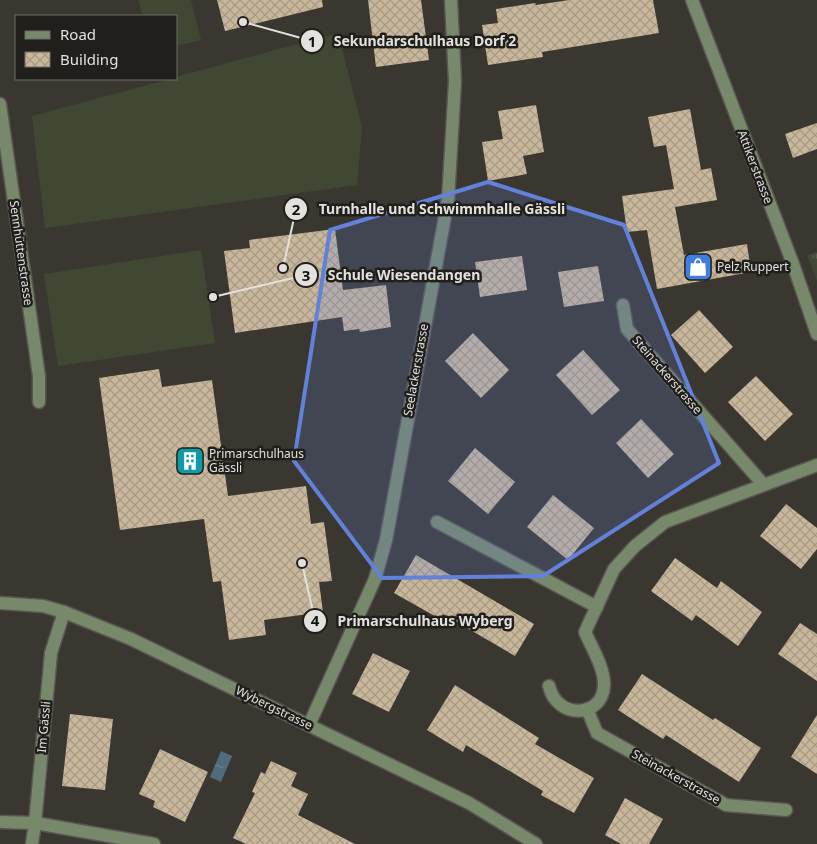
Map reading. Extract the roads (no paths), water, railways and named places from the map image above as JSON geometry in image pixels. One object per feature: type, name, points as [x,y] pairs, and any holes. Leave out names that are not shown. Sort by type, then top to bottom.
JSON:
[{"type":"street","name":"Seelackerstrasse","points":[[309,725],[375,579],[386,540],[448,200],[454,82],[451,0]]},
{"type":"street","name":"Attikerstrasse","points":[[692,0],[793,264],[817,334]]},
{"type":"street","name":"Sennhüttenstrasse","points":[[0,104],[39,376],[39,402]]},
{"type":"street","name":"Steinackerstrasse","points":[[623,305],[627,329],[764,484]]},
{"type":"street","points":[[549,686],[551,694],[562,707],[570,710],[579,711],[587,709],[601,698],[604,680],[586,632],[614,569],[635,546],[665,522],[817,465]]},
{"type":"street","points":[[437,522],[597,607]]},
{"type":"street","name":"Wybergstrasse","points":[[0,602],[43,606],[64,612],[131,639],[469,803],[536,844]]},
{"type":"street","name":"Im Gässli","points":[[32,844],[51,653],[64,612]]},
{"type":"street","name":"Steinackerstrasse","points":[[587,709],[597,733],[726,806],[786,810]]},
{"type":"street","points":[[0,822],[35,824],[154,844]]},
{"type":"water","points":[[221,751],[232,756],[221,782],[210,777]]},
{"type":"place","name":"Sekundarschulhaus Dorf 2","points":[[243,22]]},
{"type":"place","name":"Pelz Ruppert","points":[[698,267]]},
{"type":"place","name":"Turnhalle und Schwimmhalle Gässli","points":[[283,268]]},
{"type":"place","name":"Schule Wiesendangen","points":[[213,297]]},
{"type":"place","name":"Primarschulhaus Gässli","points":[[190,461]]},
{"type":"place","name":"Primarschulhaus Wyberg","points":[[302,563]]}]
